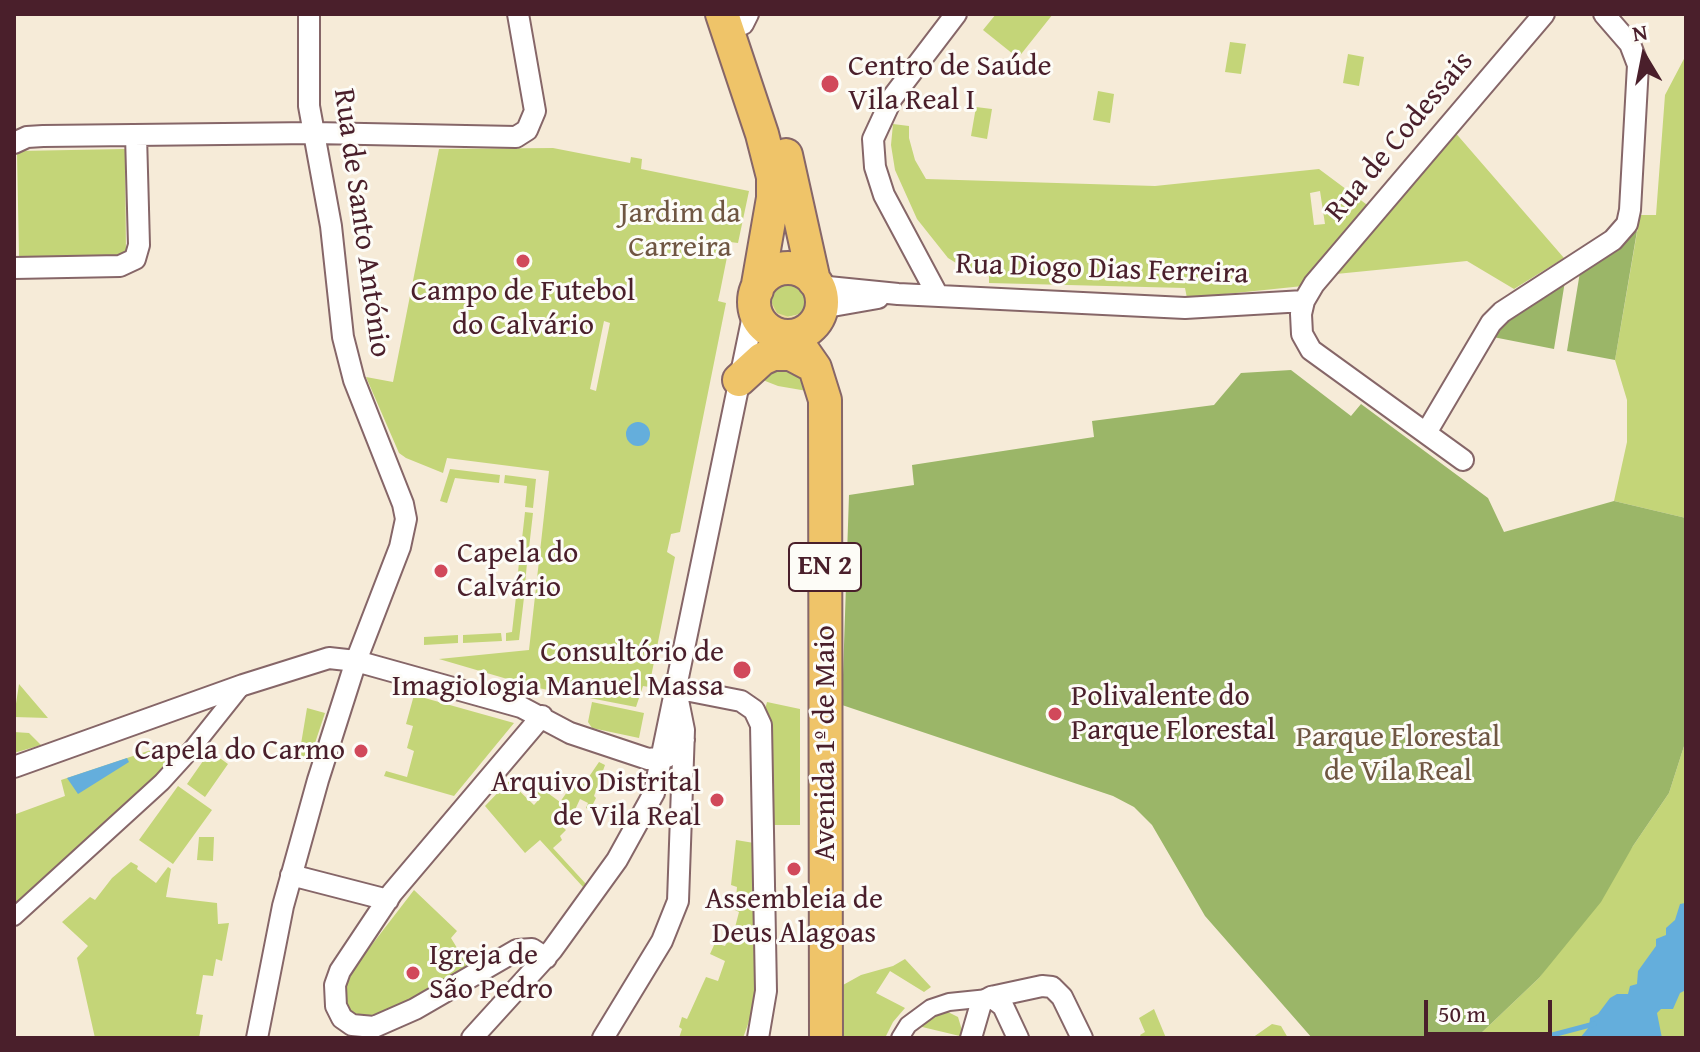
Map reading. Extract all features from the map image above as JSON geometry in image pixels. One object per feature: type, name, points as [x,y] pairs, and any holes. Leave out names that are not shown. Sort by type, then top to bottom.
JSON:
[{"type":"main road","name":"EN 2","points":[[738,16],[781,135],[818,297]]},
{"type":"main road","name":"EN 2","points":[[738,16],[773,177],[773,198],[756,298],[763,325],[784,335]]},
{"type":"main road","points":[[756,298],[762,281],[778,270],[798,270],[818,297],[816,321],[804,332],[784,335]]},
{"type":"main road","name":"Avenida 1º de Maio","points":[[818,297],[831,373],[825,400]]},
{"type":"main road","name":"Avenida 1º de Maio","points":[[784,335],[799,345],[815,368],[825,400],[826,1038]]},
{"type":"main road","points":[[739,380],[762,359],[777,353],[794,355],[815,368]]},
{"type":"street","name":"Rua de Santo António","points":[[257,1038],[291,875],[356,661],[400,547],[406,519],[403,504],[354,380],[345,346],[333,239],[309,98],[309,14]]},
{"type":"street","points":[[14,143],[35,136],[314,133],[508,138],[522,134],[531,124],[535,111],[518,14]]},
{"type":"street","points":[[938,296],[884,195],[875,167],[873,139],[892,98],[956,14]]},
{"type":"street","name":"Rua de Codessais","points":[[1304,301],[1319,277],[1544,14]]},
{"type":"street","points":[[1426,433],[1491,323],[1502,312],[1613,240],[1627,224],[1631,204],[1638,65],[1630,44],[1604,14]]},
{"type":"street","points":[[14,268],[120,266],[135,259],[139,245],[136,135]]},
{"type":"street","name":"Rua Diogo Dias Ferreira","points":[[818,297],[898,294],[1194,308],[1304,301]]},
{"type":"street","points":[[652,758],[675,688],[756,298]]},
{"type":"street","points":[[1304,301],[1300,322],[1308,346],[1463,460]]},
{"type":"street","points":[[739,380],[756,353],[784,335]]},
{"type":"street","points":[[472,1038],[546,958],[610,871],[649,806],[656,787],[650,753],[674,636],[691,613]]},
{"type":"street","points":[[16,765],[321,659],[356,661],[521,707],[570,733],[652,758],[673,752],[684,740]]},
{"type":"street","points":[[14,917],[162,782],[243,685]]},
{"type":"street","points":[[603,1038],[673,919],[680,881],[684,740],[675,688]]},
{"type":"street","points":[[675,688],[741,701],[754,710],[761,725],[766,991],[758,1038]]},
{"type":"street","points":[[542,716],[406,874],[337,978],[335,1000],[342,1018],[360,1027],[382,1025],[517,950],[529,948],[546,958]]},
{"type":"street","points":[[291,875],[388,900]]},
{"type":"street","points":[[900,1038],[908,1025],[931,1008],[949,1002],[1012,995],[1042,986],[1059,992],[1082,1038]]},
{"type":"street","points":[[971,1038],[978,1010],[990,998]]},
{"type":"street","points":[[990,998],[1003,1006],[1018,1038]]},
{"type":"green space","points":[[996,14],[1053,14],[1018,58],[983,30]]},
{"type":"green space","points":[[1230,42],[1246,44],[1241,74],[1225,72]]},
{"type":"green space","points":[[1348,54],[1364,57],[1359,86],[1343,83]]},
{"type":"green space","points":[[1686,55],[1686,518],[1614,501],[1627,442],[1627,400],[1615,360],[1640,215],[1656,215],[1665,95]]},
{"type":"green space","points":[[1098,91],[1114,94],[1110,123],[1093,120]]},
{"type":"green space","points":[[976,107],[992,109],[987,139],[971,136]]},
{"type":"green space","points":[[893,124],[909,126],[915,160],[926,179],[1155,186],[1319,169],[1370,207],[1303,286],[1187,298],[1185,288],[989,283],[989,276],[969,271],[948,258],[917,219],[895,170],[891,145]],"holes":[[[1320,191],[1325,224],[1314,225],[1310,193]]]},
{"type":"green space","points":[[1453,130],[1564,258],[1514,289],[1467,261],[1336,274]]},
{"type":"green space","name":"Jardim da Carreira","points":[[553,148],[630,163],[631,157],[642,159],[641,169],[749,191],[738,243],[730,242],[718,301],[726,303],[680,532],[671,534],[667,552],[675,557],[649,687],[643,686],[636,707],[538,688],[439,659],[529,650],[549,471],[447,458],[443,473],[406,458],[399,453],[366,377],[393,382],[439,149]],"holes":[[[604,321],[610,323],[596,391],[590,389]]]},
{"type":"green space","points":[[125,149],[126,256],[19,258],[17,151]]},
{"type":"green space","points":[[1637,231],[1615,360],[1567,351],[1581,266]]},
{"type":"green space","points":[[1566,275],[1554,349],[1493,337],[1500,325]]},
{"type":"green space","points":[[789,279],[800,283],[808,294],[807,306],[800,314],[787,317],[777,314],[770,302],[772,290],[779,282]]},
{"type":"green space","points":[[792,359],[813,392],[778,386],[755,377]]},
{"type":"green space","name":"Parque Florestal de Vila Real","points":[[1291,370],[1351,416],[1361,404],[1488,498],[1504,532],[1614,501],[1686,518],[1686,740],[1669,793],[1633,846],[1601,902],[1539,978],[1476,1038],[1312,1038],[1205,916],[1152,825],[1134,807],[1113,796],[842,705],[849,495],[914,485],[912,465],[1094,437],[1092,421],[1214,405],[1241,373]]},
{"type":"green space","points":[[450,469],[500,475],[499,483],[455,478],[447,503],[440,501]]},
{"type":"green space","points":[[505,475],[536,479],[533,508],[525,507],[527,486],[504,483]]},
{"type":"green space","points":[[525,512],[533,513],[529,548],[521,548]]},
{"type":"green space","points":[[520,552],[528,553],[525,584],[517,583]]},
{"type":"green space","points":[[517,588],[525,589],[519,640],[506,641],[506,633],[512,632]]},
{"type":"green space","points":[[501,633],[502,641],[463,643],[463,635]]},
{"type":"green space","points":[[458,635],[458,643],[424,645],[424,637]]},
{"type":"green space","points":[[19,684],[48,718],[14,717]]},
{"type":"green space","points":[[414,695],[514,723],[454,796],[384,776],[386,771],[407,777],[414,751],[407,748],[413,726],[406,724]]},
{"type":"green space","points":[[592,702],[644,713],[639,738],[592,728],[588,722]]},
{"type":"green space","points":[[767,702],[800,709],[800,825],[767,825],[763,717]]},
{"type":"green space","points":[[307,708],[325,713],[310,758],[299,756]]},
{"type":"green space","points":[[14,732],[29,733],[41,745],[14,753]]},
{"type":"green space","points":[[1686,740],[1686,1038],[1476,1038],[1539,978],[1633,846],[1669,793]]},
{"type":"green space","points":[[166,745],[173,761],[127,808],[14,910],[14,811],[16,814],[65,796],[61,780]]},
{"type":"green space","points":[[210,751],[228,764],[205,797],[187,784]]},
{"type":"green space","points":[[599,762],[605,765],[590,810],[586,808],[588,803],[580,799],[574,812],[563,813],[556,821],[566,830],[560,836],[562,840],[553,848],[586,884],[583,887],[540,840],[525,853],[485,806],[509,781],[534,805],[541,797],[536,792],[541,788],[560,802],[572,785],[576,788],[580,782],[584,784]]},
{"type":"green space","points":[[178,786],[212,810],[173,864],[139,840]]},
{"type":"green space","points":[[199,837],[214,837],[213,861],[197,860]]},
{"type":"green space","points":[[736,840],[754,843],[759,994],[743,1038],[679,1038],[682,1017],[687,1019],[706,977],[718,981],[725,961],[710,954],[715,943],[725,946],[727,942],[731,943],[739,912],[735,910],[737,887],[731,885]]},
{"type":"green space","points":[[131,862],[156,883],[168,867],[171,869],[166,897],[217,903],[218,924],[229,923],[222,961],[216,959],[213,976],[203,975],[196,1014],[203,1015],[199,1038],[95,1038],[77,958],[88,946],[62,922],[90,897],[95,900],[112,878]]},
{"type":"green space","points":[[414,890],[457,931],[451,938],[471,971],[375,1021],[350,1017],[342,998],[347,977]]},
{"type":"green space","points":[[905,959],[931,987],[924,992],[890,971],[876,993],[905,1008],[885,1038],[844,1038],[843,985]]},
{"type":"green space","points":[[1154,1009],[1166,1038],[1142,1038],[1140,1035],[1145,1032],[1139,1018]]},
{"type":"green space","points":[[946,1011],[958,1017],[964,1037],[918,1026],[923,1018]]},
{"type":"green space","points":[[1272,1024],[1281,1026],[1288,1038],[1252,1038]]},
{"type":"sand","points":[[790,277],[803,281],[810,293],[806,313],[800,317],[785,320],[773,313],[767,299],[771,286],[782,278]],"holes":[[[790,279],[800,283],[808,294],[807,306],[800,314],[789,317],[777,313],[771,301],[778,283]]]},
{"type":"water","points":[[638,422],[647,425],[650,434],[647,443],[638,446],[629,443],[626,434],[629,425]]},
{"type":"water","points":[[127,758],[129,762],[78,794],[67,778]]},
{"type":"water","points":[[1686,893],[1686,990],[1680,993],[1673,1009],[1661,1009],[1657,1013],[1662,1038],[1580,1038],[1589,1027],[1590,1018],[1598,1014],[1610,998],[1628,994],[1630,986],[1637,984],[1638,971],[1656,946],[1656,939],[1666,935],[1666,928],[1675,920],[1680,904],[1685,903]]},
{"type":"waterway","points":[[1541,1038],[1594,1024]]},
{"type":"place","name":"Centro de Saúde Vila Real I","points":[[830,84]]},
{"type":"place","name":"Campo de Futebol do Calvário","points":[[523,261]]},
{"type":"place","name":"Capela do Calvário","points":[[441,571]]},
{"type":"place","name":"Consultório de Imagiologia Manuel Massa","points":[[742,670]]},
{"type":"place","name":"Polivalente do Parque Florestal","points":[[1055,714]]},
{"type":"place","name":"Capela do Carmo","points":[[361,751]]},
{"type":"place","name":"Arquivo Distrital de Vila Real","points":[[717,800]]},
{"type":"place","name":"Assembleia de Deus Alagoas","points":[[794,869]]},
{"type":"place","name":"Igreja de São Pedro","points":[[413,973]]}]
